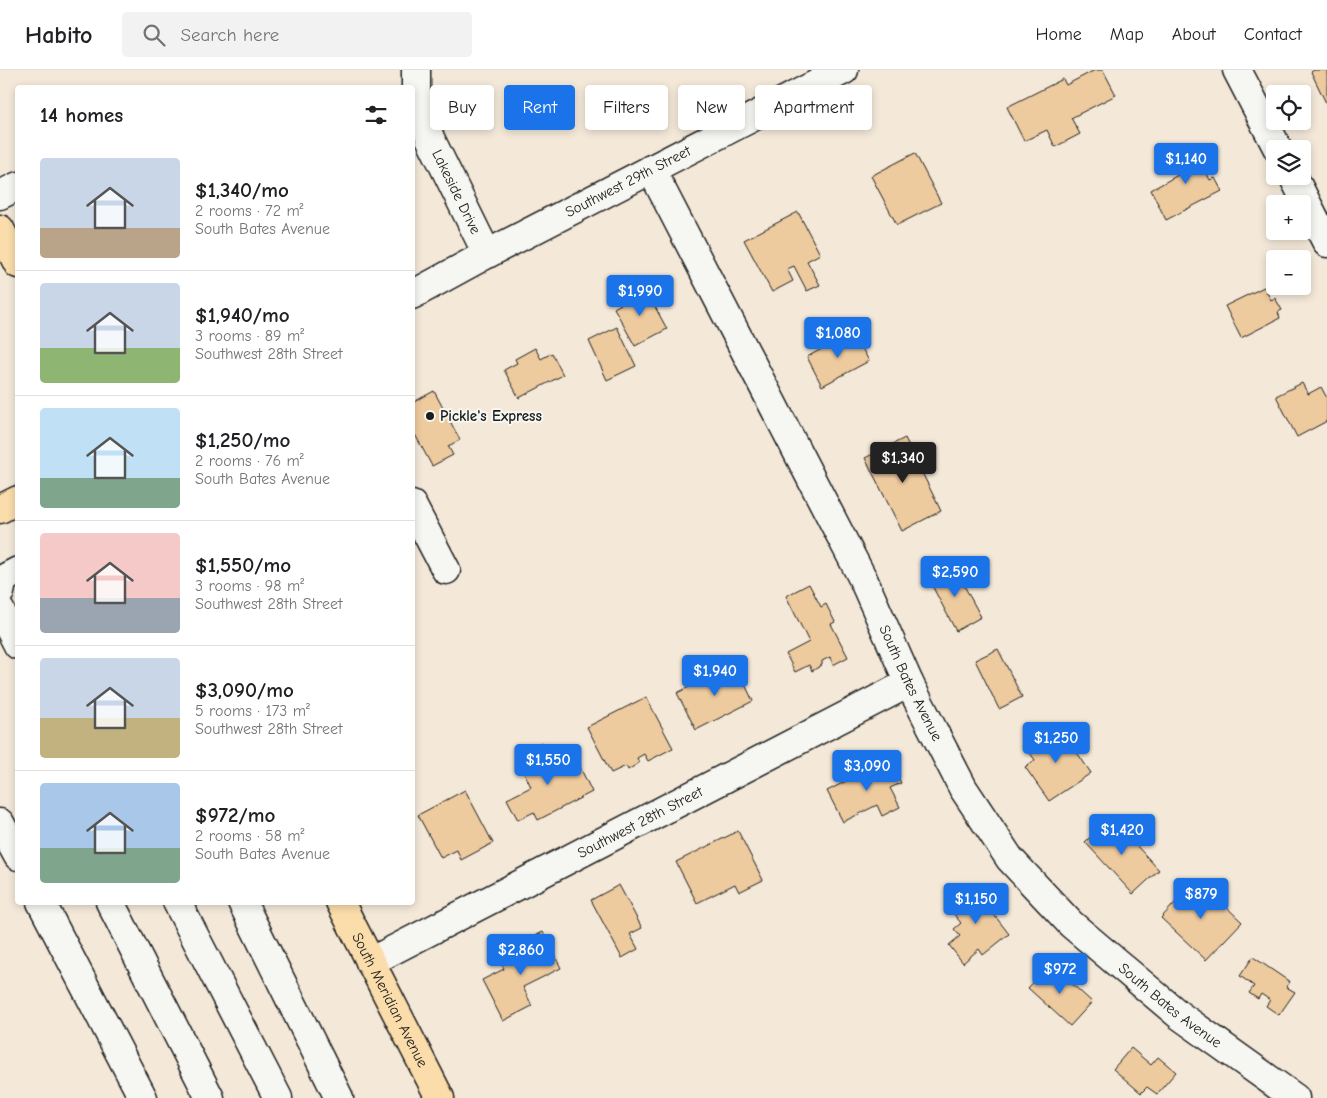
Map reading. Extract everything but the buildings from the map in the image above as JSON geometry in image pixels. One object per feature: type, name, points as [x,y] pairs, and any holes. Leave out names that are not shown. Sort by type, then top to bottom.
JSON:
[{"type":"main road","points":[[0,230],[15,258]]},
{"type":"main road","points":[[0,509],[15,502]]},
{"type":"main road","name":"South Meridian Avenue","points":[[342,905],[440,1098]]},
{"type":"street","name":"Lakeside Drive","points":[[416,70],[416,91],[430,138],[487,254]]},
{"type":"street","name":"Southwest 29th Street","points":[[415,293],[487,254],[844,70]]},
{"type":"street","points":[[1237,70],[1273,140]]},
{"type":"street","name":"South Bates Avenue","points":[[651,169],[863,580],[910,683],[964,788],[1010,860],[1071,924],[1179,1016],[1295,1098]]},
{"type":"street","points":[[1297,185],[1327,243]]},
{"type":"street","points":[[0,195],[15,188]]},
{"type":"street","points":[[415,511],[446,570]]},
{"type":"street","points":[[0,592],[3,578],[15,573]]},
{"type":"street","points":[[7,614],[15,636]]},
{"type":"street","name":"Southwest 28th Street","points":[[370,962],[910,683]]},
{"type":"street","points":[[0,812],[15,809]]},
{"type":"street","points":[[0,823],[15,850]]},
{"type":"street","points":[[43,905],[143,1098]]},
{"type":"street","points":[[112,905],[210,1098]]},
{"type":"street","points":[[179,905],[278,1098]]},
{"type":"street","points":[[243,905],[339,1098]]},
{"type":"place","name":"Pickle's Express","points":[[430,416]]}]
